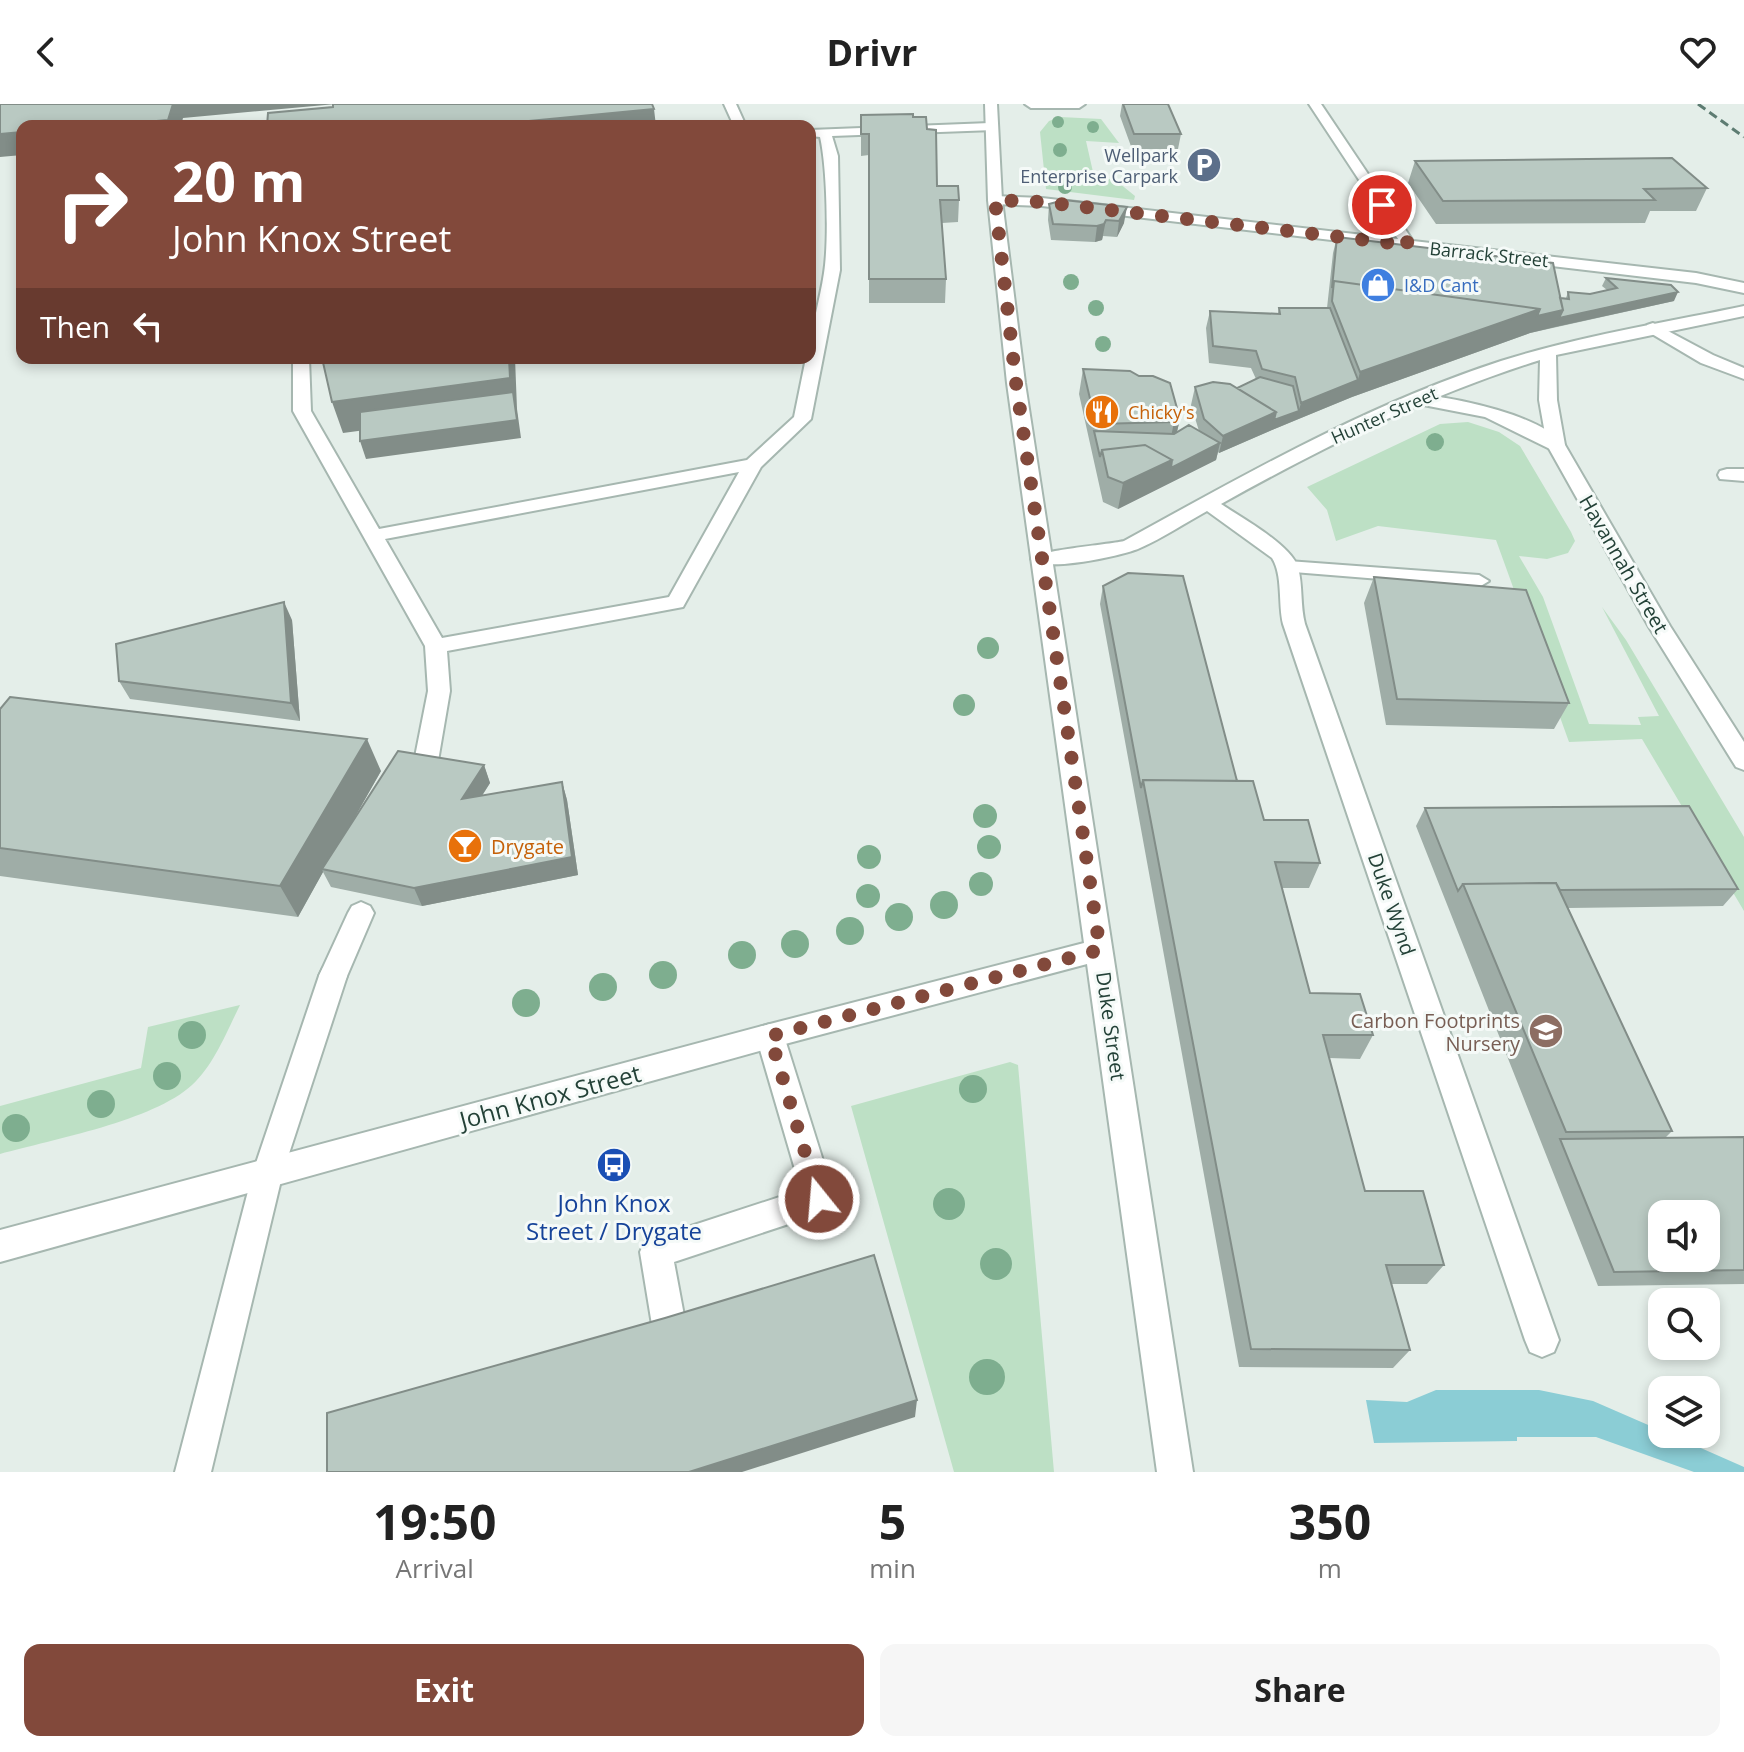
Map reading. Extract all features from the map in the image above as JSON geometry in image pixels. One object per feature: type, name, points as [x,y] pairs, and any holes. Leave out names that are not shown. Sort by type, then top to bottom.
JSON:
[{"type":"street","name":"Duke Street","points":[[991,104],[995,200],[1016,383],[1175,1472]]},
{"type":"street","points":[[1031,104],[1079,104]]},
{"type":"street","points":[[1315,104],[1409,245]]},
{"type":"street","points":[[816,349],[832,270],[831,156],[818,132],[990,127]]},
{"type":"street","name":"Barrack Street","points":[[995,200],[1042,202],[1696,278],[1744,288]]},
{"type":"street","name":"Hunter Street","points":[[1041,559],[1099,553],[1131,545],[1295,455],[1419,399],[1548,352],[1744,311]]},
{"type":"street","points":[[1653,328],[1707,359],[1744,374]]},
{"type":"street","name":"Havannah Street","points":[[1548,352],[1548,400],[1556,445],[1660,627],[1744,761]]},
{"type":"street","points":[[301,364],[302,411],[436,646],[439,691],[425,767]]},
{"type":"street","points":[[436,646],[676,602],[753,464],[802,419],[813,364]]},
{"type":"street","points":[[1419,399],[1454,402],[1498,414],[1556,445]]},
{"type":"street","points":[[371,536],[753,464]]},
{"type":"street","points":[[1206,502],[1279,554],[1288,567],[1479,581]]},
{"type":"street","name":"Duke Wynd","points":[[1288,567],[1289,605],[1294,624],[1542,1340]]},
{"type":"street","points":[[193,1472],[268,1172],[333,976],[361,913]]},
{"type":"street","name":"John Knox Street","points":[[0,1246],[770,1036],[1100,950]]},
{"type":"street","points":[[671,1337],[656,1252],[819,1199],[770,1036]]},
{"type":"green space","points":[[1060,117],[1101,119],[1119,143],[1086,141],[1093,172],[1119,183],[1135,196],[1134,200],[1046,189],[1040,132],[1049,121]]},
{"type":"green space","points":[[1468,422],[1499,432],[1520,446],[1575,541],[1568,553],[1547,559],[1519,556],[1543,597],[1589,724],[1641,725],[1638,717],[1659,716],[1602,607],[1626,640],[1744,837],[1744,911],[1642,739],[1569,742],[1496,540],[1378,526],[1336,541],[1327,510],[1307,487],[1440,424]]},
{"type":"green space","points":[[240,1005],[207,1068],[175,1098],[128,1119],[0,1154],[0,1106],[141,1068],[148,1027]]},
{"type":"green space","points":[[1010,1062],[1018,1065],[1054,1472],[954,1472],[851,1106]]},
{"type":"water","points":[[1436,1390],[1539,1390],[1593,1401],[1648,1425],[1648,1448],[1701,1448],[1744,1467],[1744,1472],[1694,1472],[1596,1437],[1374,1443],[1366,1400],[1407,1402]]},
{"type":"building","points":[[0,104],[173,104],[168,120],[16,120],[16,133],[0,134]]},
{"type":"building","points":[[333,104],[652,104],[654,109],[539,120],[267,120],[268,113],[333,107]]},
{"type":"building","points":[[1123,104],[1168,104],[1181,134],[1134,134]]},
{"type":"building","points":[[913,114],[913,117],[926,117],[927,129],[936,130],[937,186],[958,186],[959,200],[940,200],[946,279],[869,279],[869,134],[861,134],[861,115]]},
{"type":"building","points":[[1672,158],[1707,188],[1644,189],[1655,200],[1443,201],[1415,161]]},
{"type":"building","points":[[1064,200],[1127,207],[1119,221],[1106,220],[1097,226],[1053,224],[1049,204]]},
{"type":"building","points":[[1337,237],[1553,263],[1563,310],[1537,316],[1540,309],[1334,281],[1332,288]]},
{"type":"building","points":[[1606,278],[1671,285],[1678,292],[1559,318],[1563,310],[1560,298],[1569,299],[1568,292],[1590,294],[1617,288]]},
{"type":"building","points":[[1334,281],[1540,309],[1360,372],[1332,301]]},
{"type":"building","points":[[1279,308],[1330,308],[1358,380],[1301,403],[1295,377],[1262,369],[1256,351],[1213,346],[1210,311],[1280,314]]},
{"type":"building","points":[[323,364],[509,364],[510,378],[332,402]]},
{"type":"building","points":[[1083,369],[1130,371],[1170,383],[1180,419],[1174,422],[1096,424]]},
{"type":"building","points":[[1260,377],[1293,386],[1299,411],[1274,420],[1276,412],[1237,388]]},
{"type":"building","points":[[1213,382],[1230,384],[1276,412],[1223,436],[1204,419],[1195,387]]},
{"type":"building","points":[[513,392],[517,420],[360,441],[360,412]]},
{"type":"building","points":[[1189,425],[1220,443],[1171,468],[1172,460],[1145,445],[1102,450],[1100,457],[1094,431],[1174,434]]},
{"type":"building","points":[[1145,445],[1172,460],[1123,483],[1108,477],[1102,450]]},
{"type":"building","points":[[1128,573],[1183,576],[1237,781],[1143,780],[1141,788],[1103,586]]},
{"type":"building","points":[[1374,577],[1526,590],[1569,703],[1397,699]]},
{"type":"building","points":[[284,602],[291,703],[119,681],[116,644]]},
{"type":"building","points":[[10,697],[367,739],[280,886],[0,848],[0,709]]},
{"type":"building","name":"Drygate","points":[[398,751],[484,765],[462,799],[562,782],[572,857],[414,888],[322,869]]},
{"type":"building","points":[[1143,780],[1253,781],[1264,820],[1308,820],[1320,863],[1275,862],[1310,993],[1360,994],[1373,1035],[1323,1035],[1365,1191],[1423,1191],[1444,1265],[1386,1265],[1410,1350],[1251,1349]]},
{"type":"building","points":[[1689,806],[1738,889],[1560,890],[1556,883],[1463,884],[1458,891],[1425,808]]},
{"type":"building","name":"Carbon Footprints Nursery","points":[[1556,883],[1672,1131],[1566,1132],[1463,884]]},
{"type":"building","points":[[1744,1137],[1744,1270],[1720,1270],[1720,1200],[1648,1200],[1648,1271],[1614,1272],[1560,1139]]},
{"type":"building","points":[[874,1255],[917,1400],[689,1472],[327,1472],[327,1413],[665,1318]]},
{"type":"railway","points":[[1698,104],[1744,137]]},
{"type":"place","name":"Wellpark Enterprise Carpark","points":[[1204,165]]},
{"type":"place","name":"I&D Cant","points":[[1378,285]]},
{"type":"place","name":"Chicky's","points":[[1102,412]]},
{"type":"place","name":"Drygate","points":[[465,846]]},
{"type":"place","name":"Carbon Footprints Nursery","points":[[1546,1031]]},
{"type":"place","name":"John Knox Street / Drygate","points":[[614,1165]]},
{"type":"route","points":[[819,1199],[770,1036],[1100,950],[1016,383],[995,200],[1042,202],[1409,245],[1382,205]]}]
